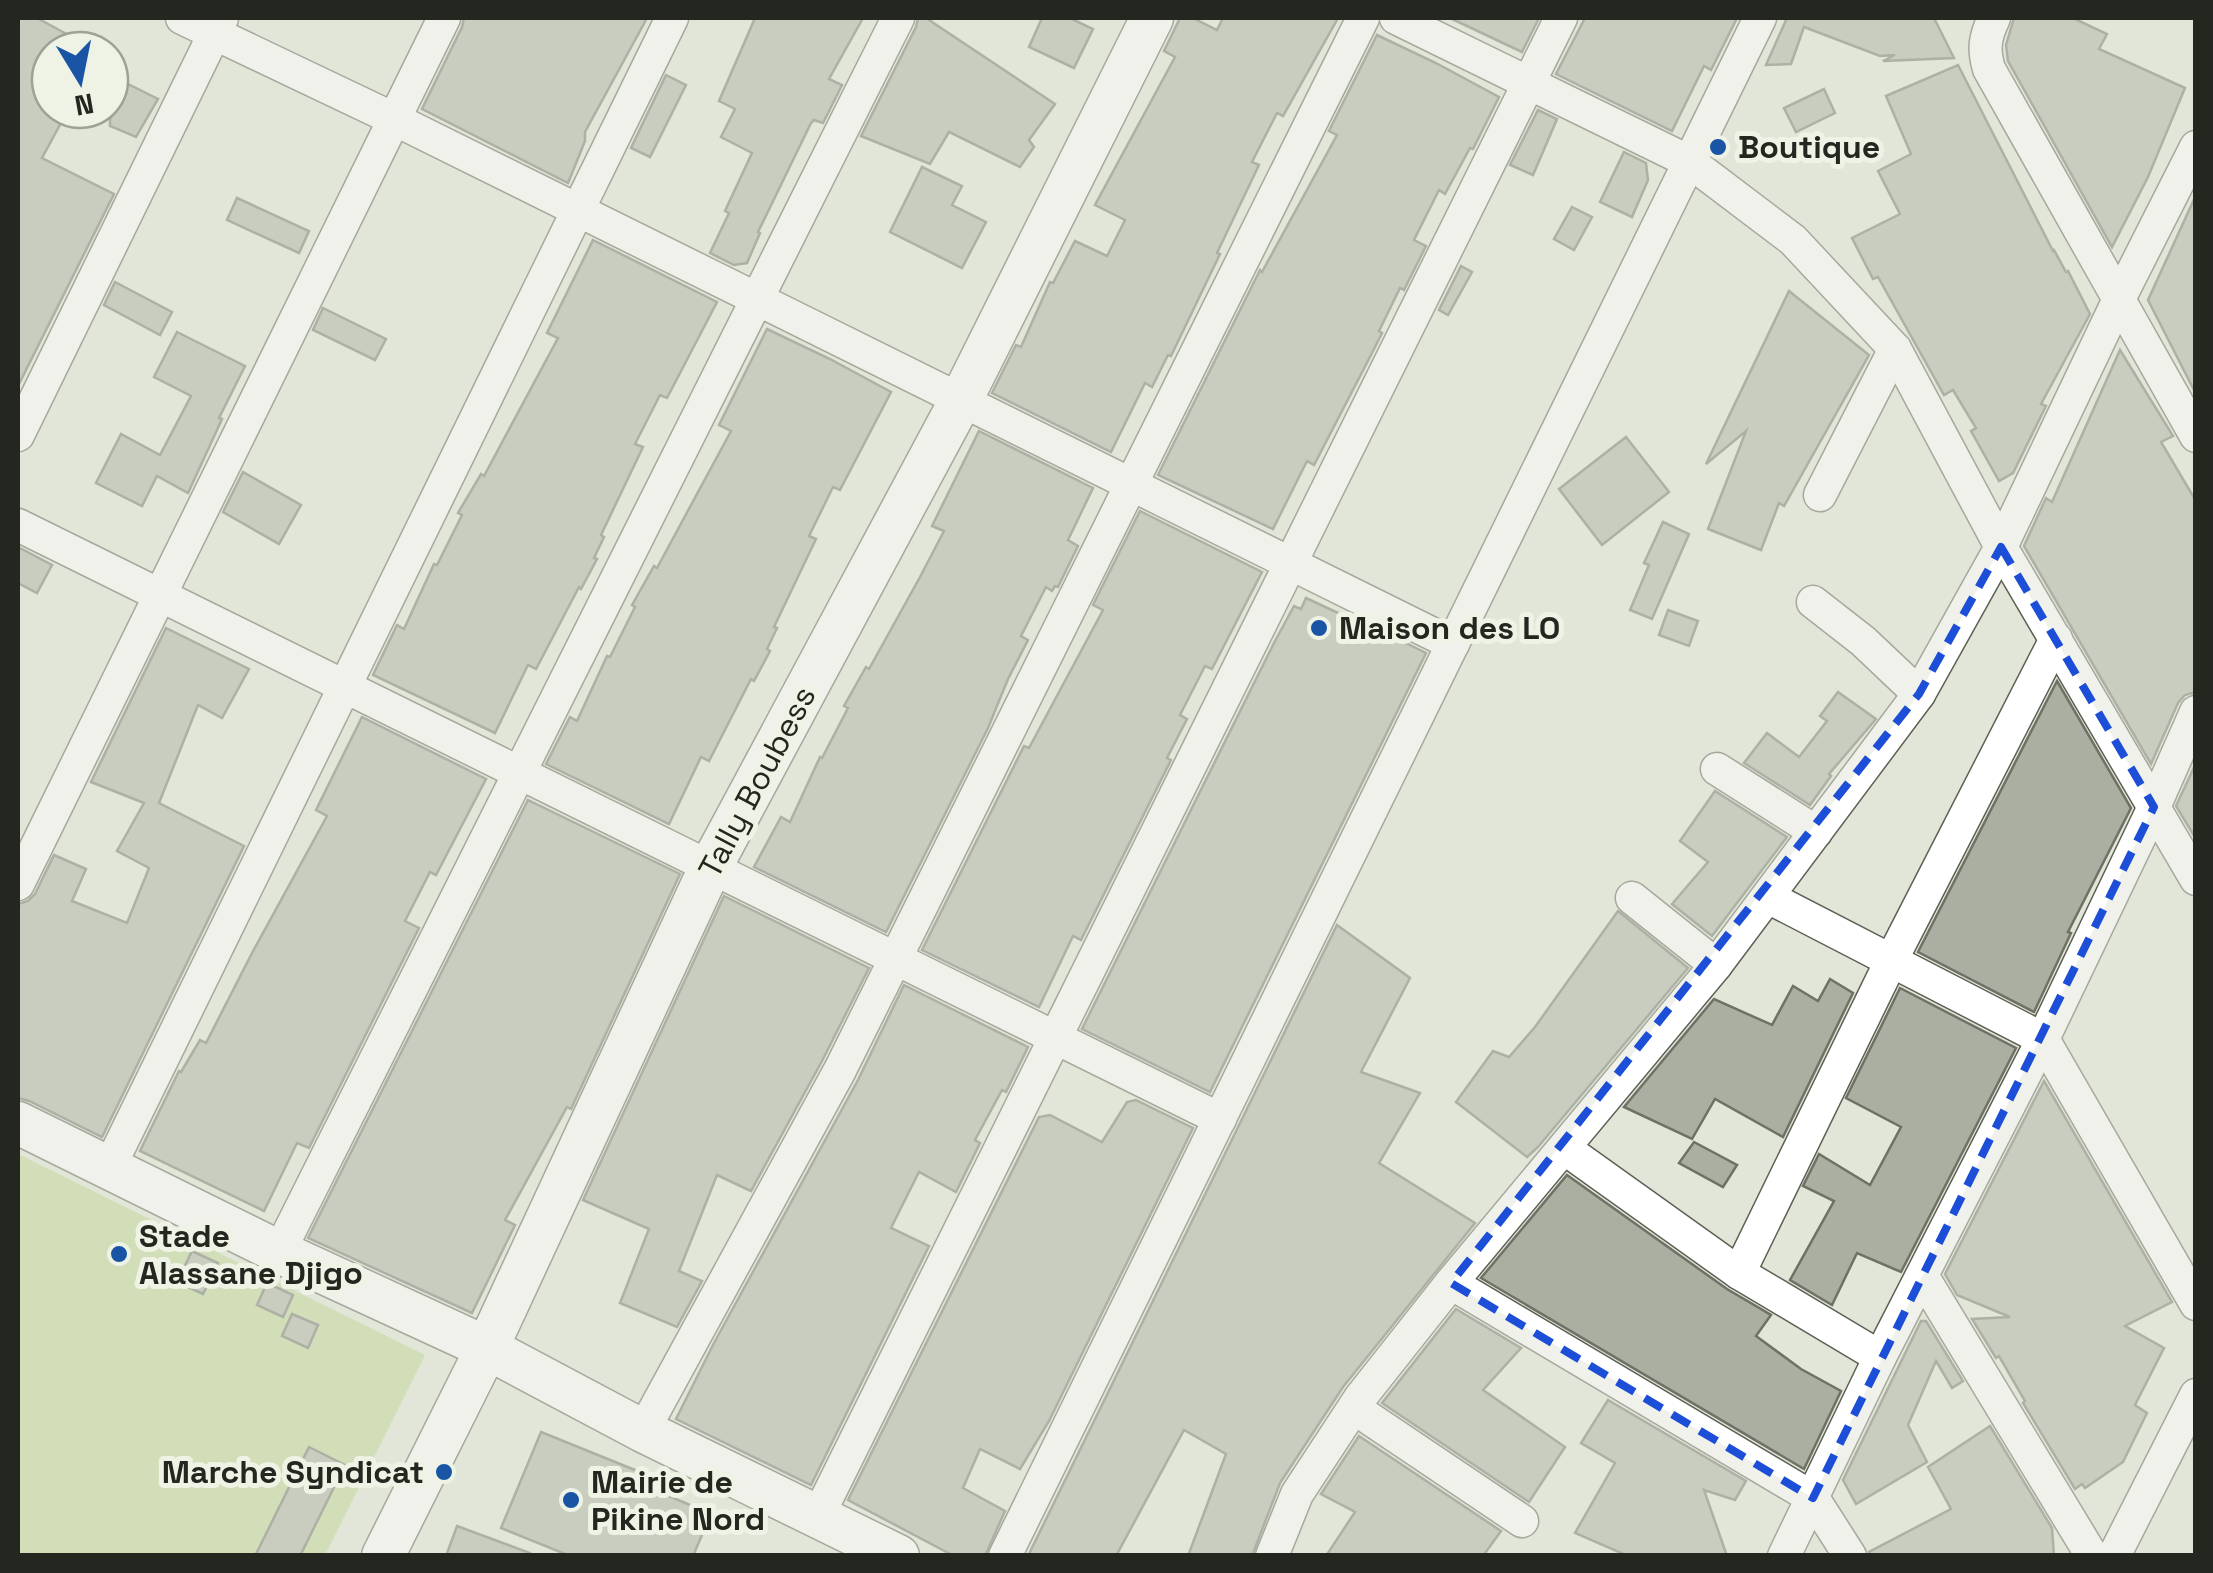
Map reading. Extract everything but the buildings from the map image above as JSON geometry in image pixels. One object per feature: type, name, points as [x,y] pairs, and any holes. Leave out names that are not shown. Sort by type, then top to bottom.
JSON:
[{"type":"street","points":[[182,18],[218,26],[394,119],[1453,644]]},
{"type":"street","points":[[18,884],[444,18]]},
{"type":"street","points":[[109,1168],[672,18]]},
{"type":"street","points":[[279,1252],[898,18]]},
{"type":"street","name":"Tally Boubess","points":[[383,1556],[487,1348],[710,868],[961,400],[1152,18]]},
{"type":"street","points":[[642,1431],[840,1070],[1363,18]]},
{"type":"street","points":[[1396,18],[1690,162],[1793,240],[1894,349],[2001,548],[2196,878]]},
{"type":"street","points":[[818,1516],[1561,18]]},
{"type":"street","points":[[1005,1556],[1760,18]]},
{"type":"street","points":[[1994,18],[1985,36],[1984,54],[1989,69],[2196,436]]},
{"type":"street","points":[[18,435],[218,26]]},
{"type":"street","points":[[1272,1556],[1298,1494],[1354,1408],[1450,1283],[1716,965],[1919,694],[2001,548],[2119,298],[2196,147]]},
{"type":"street","points":[[1820,495],[1894,349]]},
{"type":"street","points":[[18,524],[1220,1119]]},
{"type":"street","points":[[1813,602],[1919,694]]},
{"type":"street","points":[[1739,1273],[1890,962],[2056,639]]},
{"type":"street","points":[[1784,1556],[1880,1357],[2043,1038],[2196,712]]},
{"type":"street","points":[[1717,769],[1816,832]]},
{"type":"street","points":[[1768,897],[2043,1038],[2196,1304]]},
{"type":"street","points":[[1632,898],[1716,965]]},
{"type":"street","points":[[18,1124],[279,1252],[487,1348],[642,1431],[898,1556]]},
{"type":"street","points":[[1564,1148],[1739,1273],[1880,1357]]},
{"type":"street","points":[[1922,1277],[2092,1556]]},
{"type":"street","points":[[1450,1283],[1814,1498],[1850,1556]]},
{"type":"street","points":[[2114,1556],[2196,1395]]},
{"type":"street","points":[[1354,1408],[1522,1521]]},
{"type":"highlighted area","points":[[2001,547],[2154,807],[1813,1498],[1451,1283],[1919,694]]},
{"type":"green space","name":"Stade Alassane Djigo","points":[[18,1154],[425,1355],[325,1555],[18,1555]]},
{"type":"place","name":"Boutique","points":[[1718,147]]},
{"type":"place","name":"Maison des LO","points":[[1319,628]]},
{"type":"place","name":"Stade Alassane Djigo","points":[[119,1254]]},
{"type":"place","name":"Marche Syndicat","points":[[444,1472]]},
{"type":"place","name":"Mairie de Pikine Nord","points":[[571,1500]]}]
